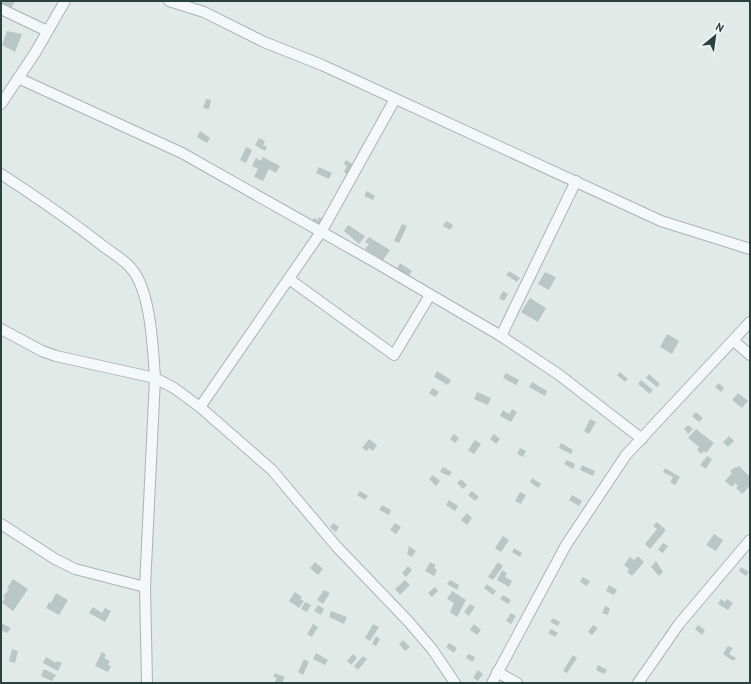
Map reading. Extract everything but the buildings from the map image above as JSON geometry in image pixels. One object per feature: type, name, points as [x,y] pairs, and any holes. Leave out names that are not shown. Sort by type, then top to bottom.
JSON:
[{"type":"street","points":[[1,104],[65,1]]},
{"type":"street","points":[[169,1],[204,12],[264,42],[322,65],[660,221],[750,249]]},
{"type":"street","points":[[1,8],[47,31]]},
{"type":"street","points":[[18,78],[182,153],[430,295],[500,336],[558,374],[642,439]]},
{"type":"street","points":[[200,407],[321,232],[395,99]]},
{"type":"street","points":[[1,174],[81,229],[132,269],[143,294],[153,352],[155,378],[144,587],[147,683]]},
{"type":"street","points":[[500,336],[576,181]]},
{"type":"street","points":[[289,279],[394,355],[430,295]]},
{"type":"street","points":[[492,683],[566,545],[626,455],[734,341],[750,322]]},
{"type":"street","points":[[1,330],[32,347],[56,356],[155,378],[174,388],[200,407],[272,470],[337,547],[408,621],[432,649],[455,683]]},
{"type":"street","points":[[734,341],[750,355]]},
{"type":"street","points":[[1,524],[55,559],[75,569],[144,587]]},
{"type":"street","points":[[638,683],[679,624],[750,540]]},
{"type":"street","points":[[497,672],[517,683]]}]
